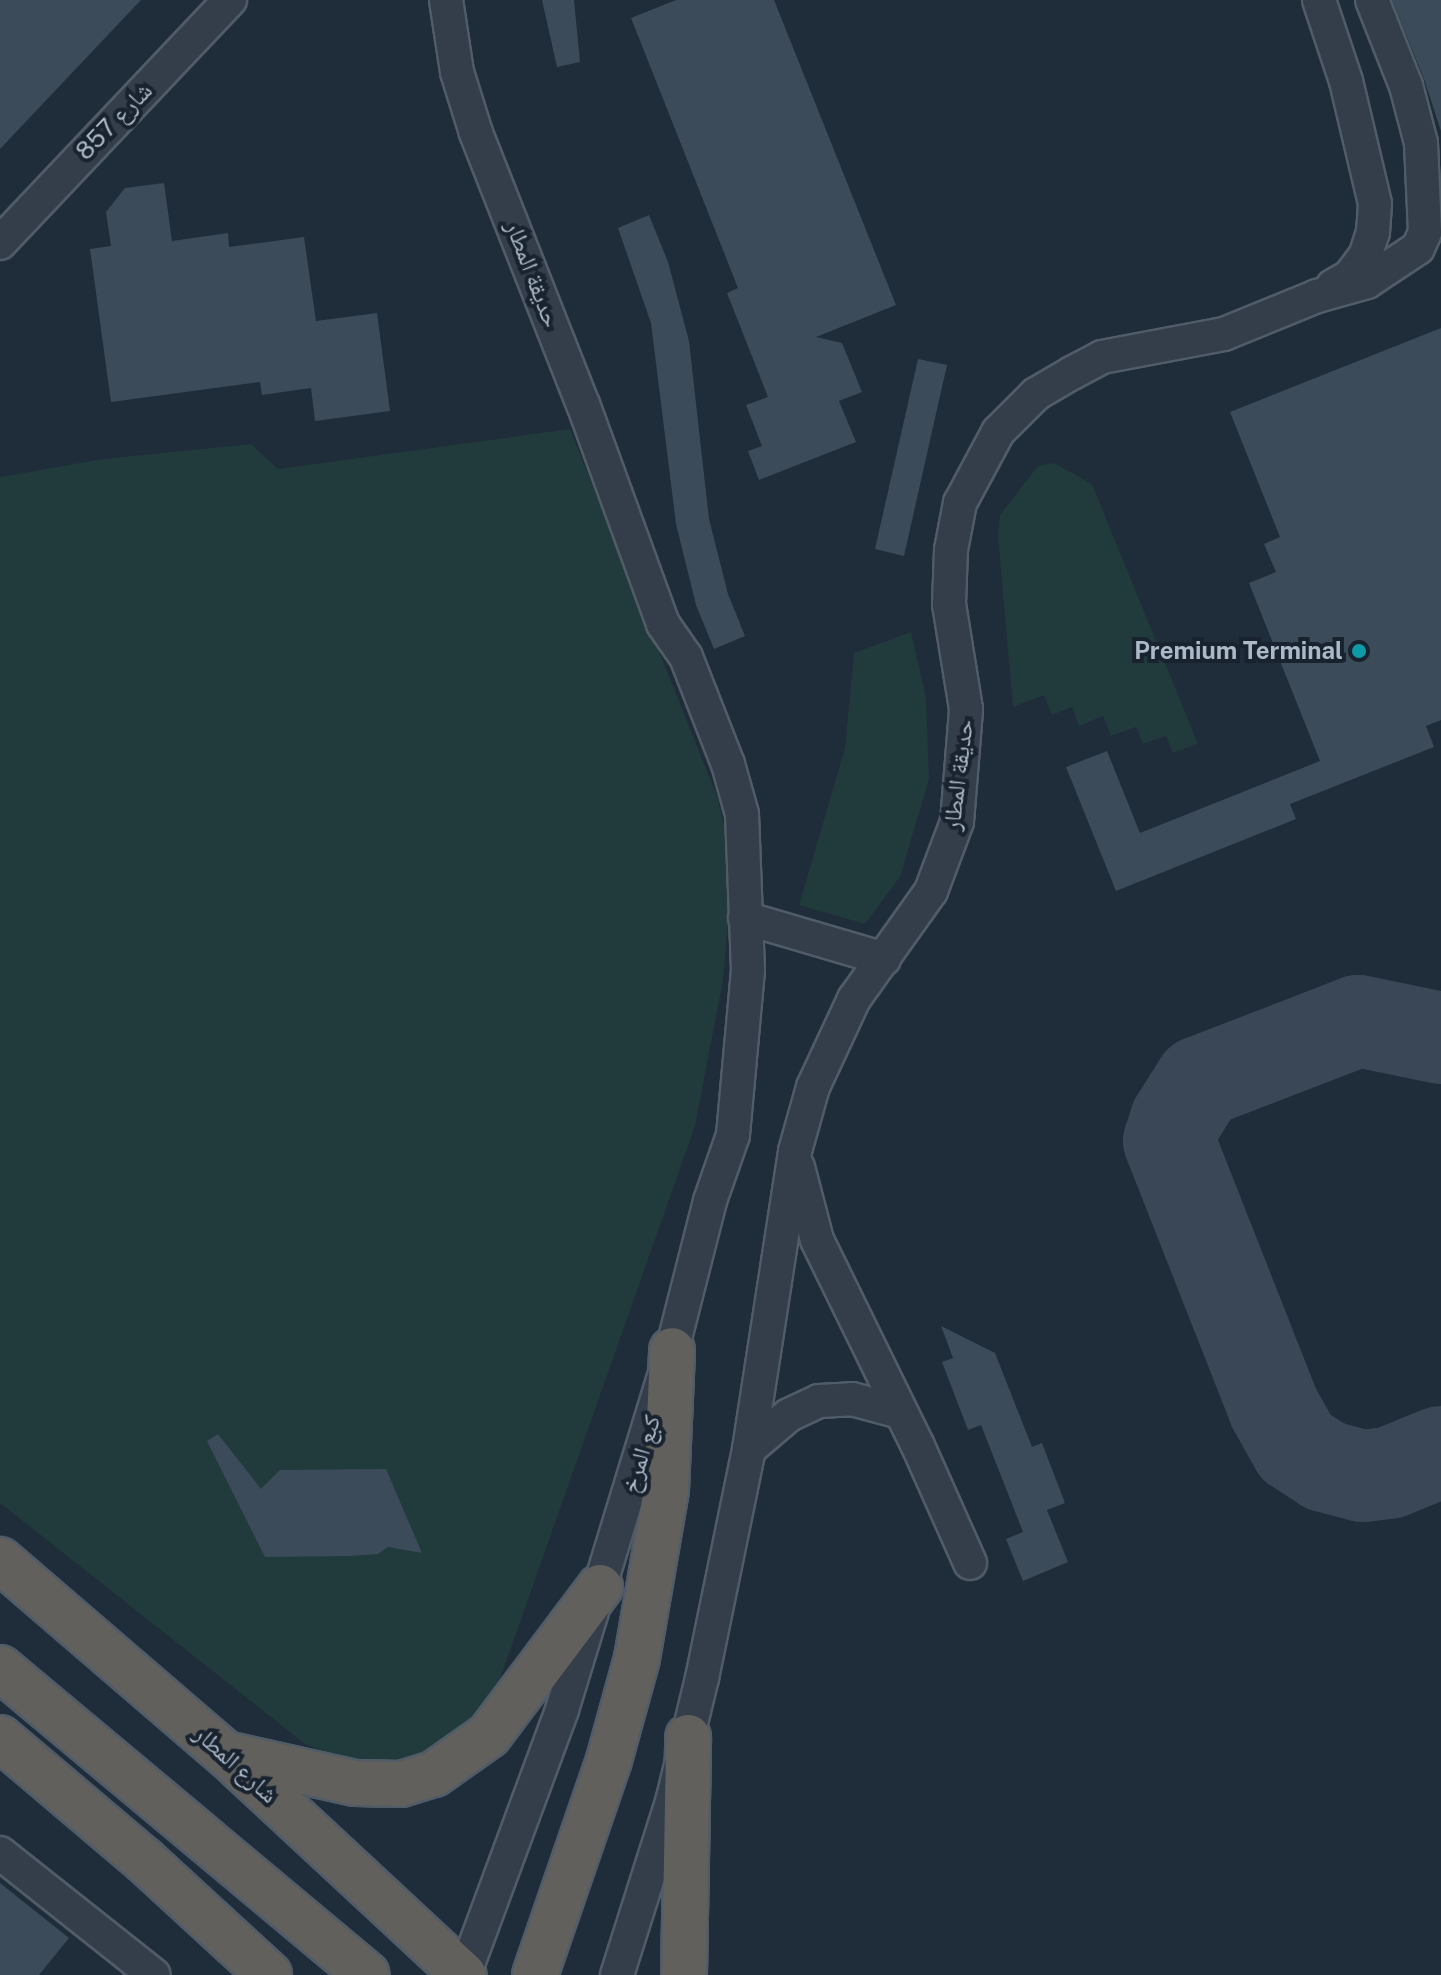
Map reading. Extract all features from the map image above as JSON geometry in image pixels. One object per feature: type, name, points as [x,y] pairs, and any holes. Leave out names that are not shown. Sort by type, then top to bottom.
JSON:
[{"type":"highway","points":[[535,1975],[609,1760],[637,1658],[666,1490],[672,1350]]},
{"type":"highway","name":"شارع المطار","points":[[0,1560],[227,1755],[464,1975]]},
{"type":"highway","points":[[227,1755],[355,1783],[401,1784],[434,1774],[489,1735],[600,1587]]},
{"type":"highway","points":[[0,1668],[367,1975]]},
{"type":"highway","points":[[684,1975],[688,1737]]},
{"type":"highway","points":[[0,1738],[144,1860],[269,1975]]},
{"type":"highway","points":[[144,1860],[224,1975]]},
{"type":"street","name":"شارع 857","points":[[0,243],[230,0]]},
{"type":"street","name":"حديقة المطار","points":[[446,0],[457,72],[476,133],[583,404],[663,624],[686,657],[728,764],[742,814],[745,918]]},
{"type":"street","points":[[1317,296],[1350,276],[1365,256],[1373,232],[1375,204],[1346,81],[1319,0]]},
{"type":"street","name":"حديقة المطار","points":[[884,959],[931,891],[957,822],[966,709],[949,604],[951,550],[960,503],[998,432],[1036,394],[1102,357],[1224,334],[1317,296],[1367,282],[1418,248],[1425,232],[1421,143],[1406,86],[1372,0]]},
{"type":"street","points":[[617,1975],[654,1863],[688,1737],[749,1449],[795,1151],[827,1051],[854,999],[884,959],[745,918]]},
{"type":"street","name":"كبع المرخ","points":[[464,1975],[562,1710],[672,1350],[710,1201],[733,1135],[746,1010],[745,918]]},
{"type":"street","points":[[795,1151],[817,1240],[970,1563]]},
{"type":"street","points":[[749,1449],[789,1415],[819,1401],[852,1399],[900,1412]]},
{"type":"street","points":[[0,1853],[154,1975]]},
{"type":"green space","points":[[570,429],[717,796],[724,824],[730,901],[723,980],[695,1126],[483,1727],[409,1766],[354,1763],[305,1744],[0,1503],[0,477],[103,459],[251,444],[278,469]]},
{"type":"green space","points":[[1054,463],[1092,484],[1198,744],[1173,753],[1166,736],[1143,744],[1136,727],[1111,736],[1103,716],[1079,726],[1072,707],[1052,715],[1044,695],[1013,707],[998,536],[1000,515],[1038,466]]},
{"type":"green space","points":[[911,632],[926,698],[929,779],[900,877],[865,924],[799,905],[845,748],[854,653]]},
{"type":"building","points":[[0,0],[141,0],[0,149]]},
{"type":"building","points":[[542,0],[574,0],[580,62],[557,67]]},
{"type":"building","points":[[676,0],[774,0],[896,305],[816,337],[842,343],[862,392],[839,401],[856,442],[759,480],[748,451],[762,446],[746,405],[768,397],[727,293],[738,288],[631,18]]},
{"type":"building","points":[[1392,0],[1441,0],[1441,131],[1424,79]]},
{"type":"building","points":[[164,183],[172,241],[228,233],[229,247],[304,237],[316,321],[377,313],[390,411],[315,421],[311,388],[262,395],[260,382],[111,402],[90,249],[111,246],[106,212],[125,188]]},
{"type":"building","points":[[649,215],[668,262],[689,341],[709,519],[728,594],[745,636],[714,649],[696,605],[676,524],[651,323],[618,228]]},
{"type":"building","name":"Premium Terminal","points":[[1441,328],[1441,720],[1426,726],[1434,747],[1290,804],[1296,819],[1116,891],[1066,767],[1107,751],[1140,833],[1320,761],[1249,583],[1276,572],[1264,544],[1280,537],[1230,412]]},
{"type":"building","points":[[918,359],[947,365],[904,556],[875,549]]},
{"type":"building","points":[[941,1326],[995,1353],[1032,1447],[1042,1443],[1065,1503],[1047,1510],[1068,1562],[1023,1581],[1006,1539],[1023,1532],[981,1425],[968,1430],[942,1362],[953,1358]]},
{"type":"building","points":[[218,1434],[261,1489],[280,1470],[386,1469],[422,1553],[388,1547],[378,1554],[265,1557],[207,1441]]},
{"type":"building","points":[[0,1883],[69,1938],[39,1975],[0,1975]]},
{"type":"taxiway","points":[[1441,1038],[1358,1021],[1200,1082],[1176,1120],[1169,1141],[1274,1408],[1296,1447],[1325,1466],[1363,1476],[1389,1473],[1441,1452]]},
{"type":"place","name":"Premium Terminal","points":[[1359,651]]}]
